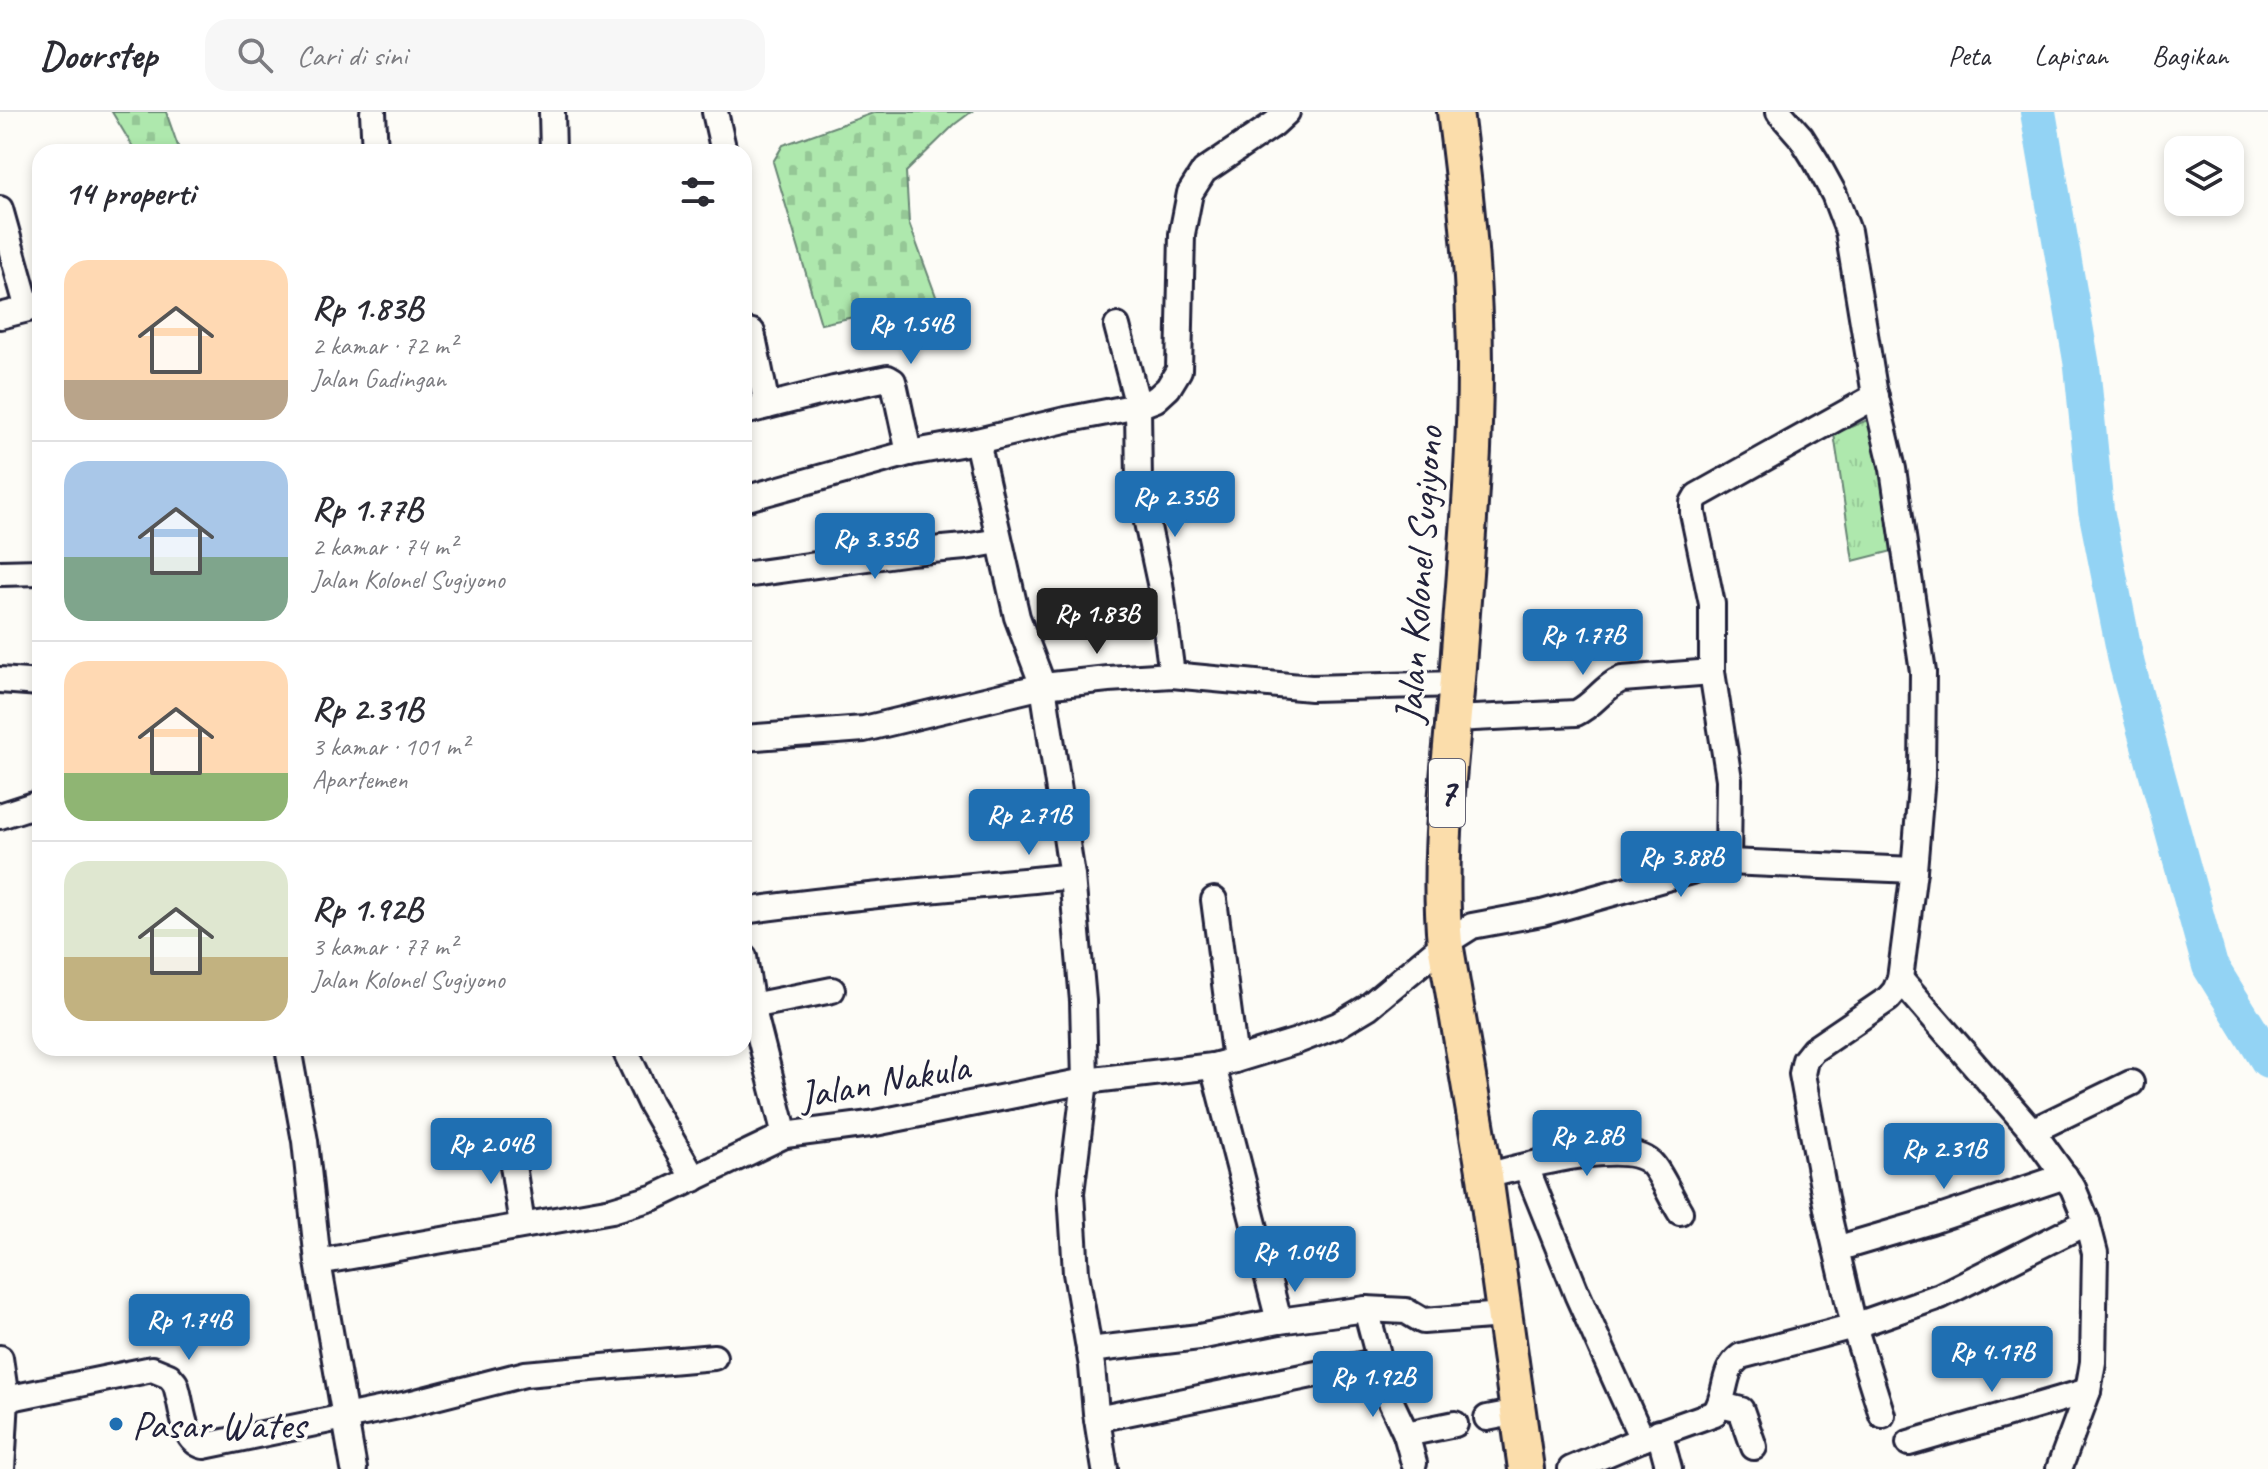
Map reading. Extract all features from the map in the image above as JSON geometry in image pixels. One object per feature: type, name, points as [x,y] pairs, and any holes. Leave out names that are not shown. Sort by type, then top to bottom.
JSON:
[{"type":"highway","name":"Jalan Kolonel Sugiyono","points":[[1455,112],[1466,195],[1475,367],[1471,476],[1441,883],[1445,943],[1485,1176],[1504,1315],[1502,1415],[1526,1469]]},
{"type":"street","points":[[373,112],[375,144]]},
{"type":"street","points":[[552,112],[553,144]]},
{"type":"street","points":[[715,112],[722,144]]},
{"type":"street","points":[[752,497],[909,453],[1138,406],[1156,399],[1168,388],[1179,370],[1182,234],[1190,193],[1204,171],[1287,112]]},
{"type":"street","points":[[1779,112],[1801,137],[1816,161],[1834,194],[1848,231],[1876,396],[1893,469],[1923,672],[1922,776],[1900,979],[1888,999],[1813,1050],[1805,1060],[1802,1074],[1854,1326],[1882,1415]]},
{"type":"street","points":[[0,209],[32,301]]},
{"type":"street","points":[[0,316],[32,308]]},
{"type":"street","points":[[1117,326],[1138,406],[1139,485],[1160,583],[1172,675]]},
{"type":"street","points":[[752,332],[755,409],[888,378],[895,388],[909,453]]},
{"type":"street","points":[[1728,862],[1729,779],[1712,672],[1712,604],[1693,503],[1697,496],[1876,396]]},
{"type":"street","points":[[977,441],[1017,617],[1043,686],[1072,876],[1083,1001],[1085,1081],[1071,1193],[1076,1273],[1105,1469]]},
{"type":"street","points":[[752,574],[998,541]]},
{"type":"street","points":[[0,573],[32,572]]},
{"type":"street","points":[[1454,719],[1576,713],[1587,707],[1610,684],[1622,679],[1712,672]]},
{"type":"street","points":[[752,737],[864,729],[1043,686],[1108,679],[1172,675],[1311,688],[1457,684]]},
{"type":"street","points":[[0,680],[32,682]]},
{"type":"street","points":[[0,816],[32,806]]},
{"type":"street","name":"Jalan Nakula","points":[[318,1262],[612,1210],[655,1197],[785,1135],[870,1124],[1085,1081],[1224,1063],[1338,1025],[1368,1007],[1445,943],[1472,926],[1542,913],[1728,862],[1914,870]]},
{"type":"street","points":[[752,910],[835,898],[1072,876]]},
{"type":"street","points":[[1214,900],[1224,1063],[1279,1321]]},
{"type":"street","points":[[1900,979],[2032,1131],[2073,1188],[2087,1222],[2095,1253],[2093,1362],[2088,1391],[2059,1469]]},
{"type":"street","points":[[785,1135],[752,1006],[832,990]]},
{"type":"street","points":[[289,1056],[305,1141],[318,1262],[354,1469]]},
{"type":"street","points":[[628,1056],[650,1103],[694,1179]]},
{"type":"street","points":[[2032,1131],[2131,1083]]},
{"type":"street","points":[[509,1139],[522,1225]]},
{"type":"street","points":[[1485,1176],[1588,1154],[1618,1153],[1642,1157],[1653,1165],[1680,1212]]},
{"type":"street","points":[[1526,1167],[1577,1294],[1669,1469]]},
{"type":"street","points":[[1836,1249],[2065,1176]]},
{"type":"street","points":[[1571,1469],[1715,1413],[1721,1405],[1728,1371],[1741,1356],[1854,1326],[1940,1296],[2087,1222]]},
{"type":"street","points":[[1089,1350],[1199,1337],[1279,1321],[1366,1309],[1406,1311],[1423,1321],[1504,1315]]},
{"type":"street","points":[[1366,1309],[1390,1400],[1406,1434],[1414,1463]]},
{"type":"street","points":[[6,1399],[152,1369],[169,1376],[175,1383],[188,1433],[196,1444],[204,1446],[408,1404],[525,1374],[714,1357]]},
{"type":"street","points":[[0,1358],[6,1399],[2,1469]]},
{"type":"street","points":[[1097,1419],[1380,1361]]},
{"type":"street","points":[[1909,1443],[2088,1391]]},
{"type":"street","points":[[1721,1405],[1741,1410],[1754,1447]]},
{"type":"street","points":[[1406,1434],[1455,1424]]},
{"type":"green space","points":[[112,112],[166,112],[177,144],[131,144]]},
{"type":"green space","points":[[876,112],[971,112],[906,172],[909,223],[937,299],[821,324],[773,162],[783,145]]},
{"type":"green space","points":[[1884,413],[1908,547],[1853,561],[1834,434]]},
{"type":"waterway","points":[[2038,112],[2082,366],[2096,510],[2127,665],[2210,966],[2268,1060]]},
{"type":"place","name":"Pasar Wates","points":[[116,1424]]}]
